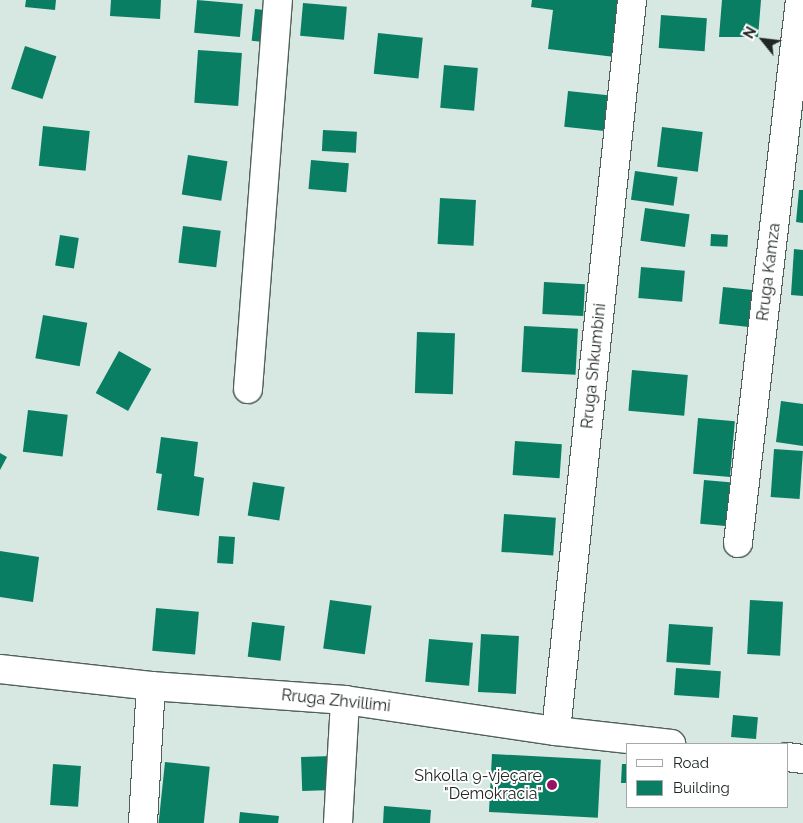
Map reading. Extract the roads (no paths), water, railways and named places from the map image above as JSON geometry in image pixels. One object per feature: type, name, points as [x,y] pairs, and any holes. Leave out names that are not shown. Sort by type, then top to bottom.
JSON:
[{"type":"street","points":[[248,389],[278,0]]},
{"type":"street","name":"Rruga Shkumbini","points":[[556,732],[632,0]]},
{"type":"street","name":"Rruga Kamza","points":[[738,543],[800,0]]},
{"type":"street","name":"Rruga Zhvillimi","points":[[0,669],[151,686],[345,700],[556,732],[661,743]]},
{"type":"street","points":[[143,823],[151,686]]},
{"type":"street","points":[[338,823],[345,700]]},
{"type":"street","points":[[788,757],[803,759]]},
{"type":"place","name":"Shkolla 9-vjeçare \"Demokracia\"","points":[[552,785]]}]
